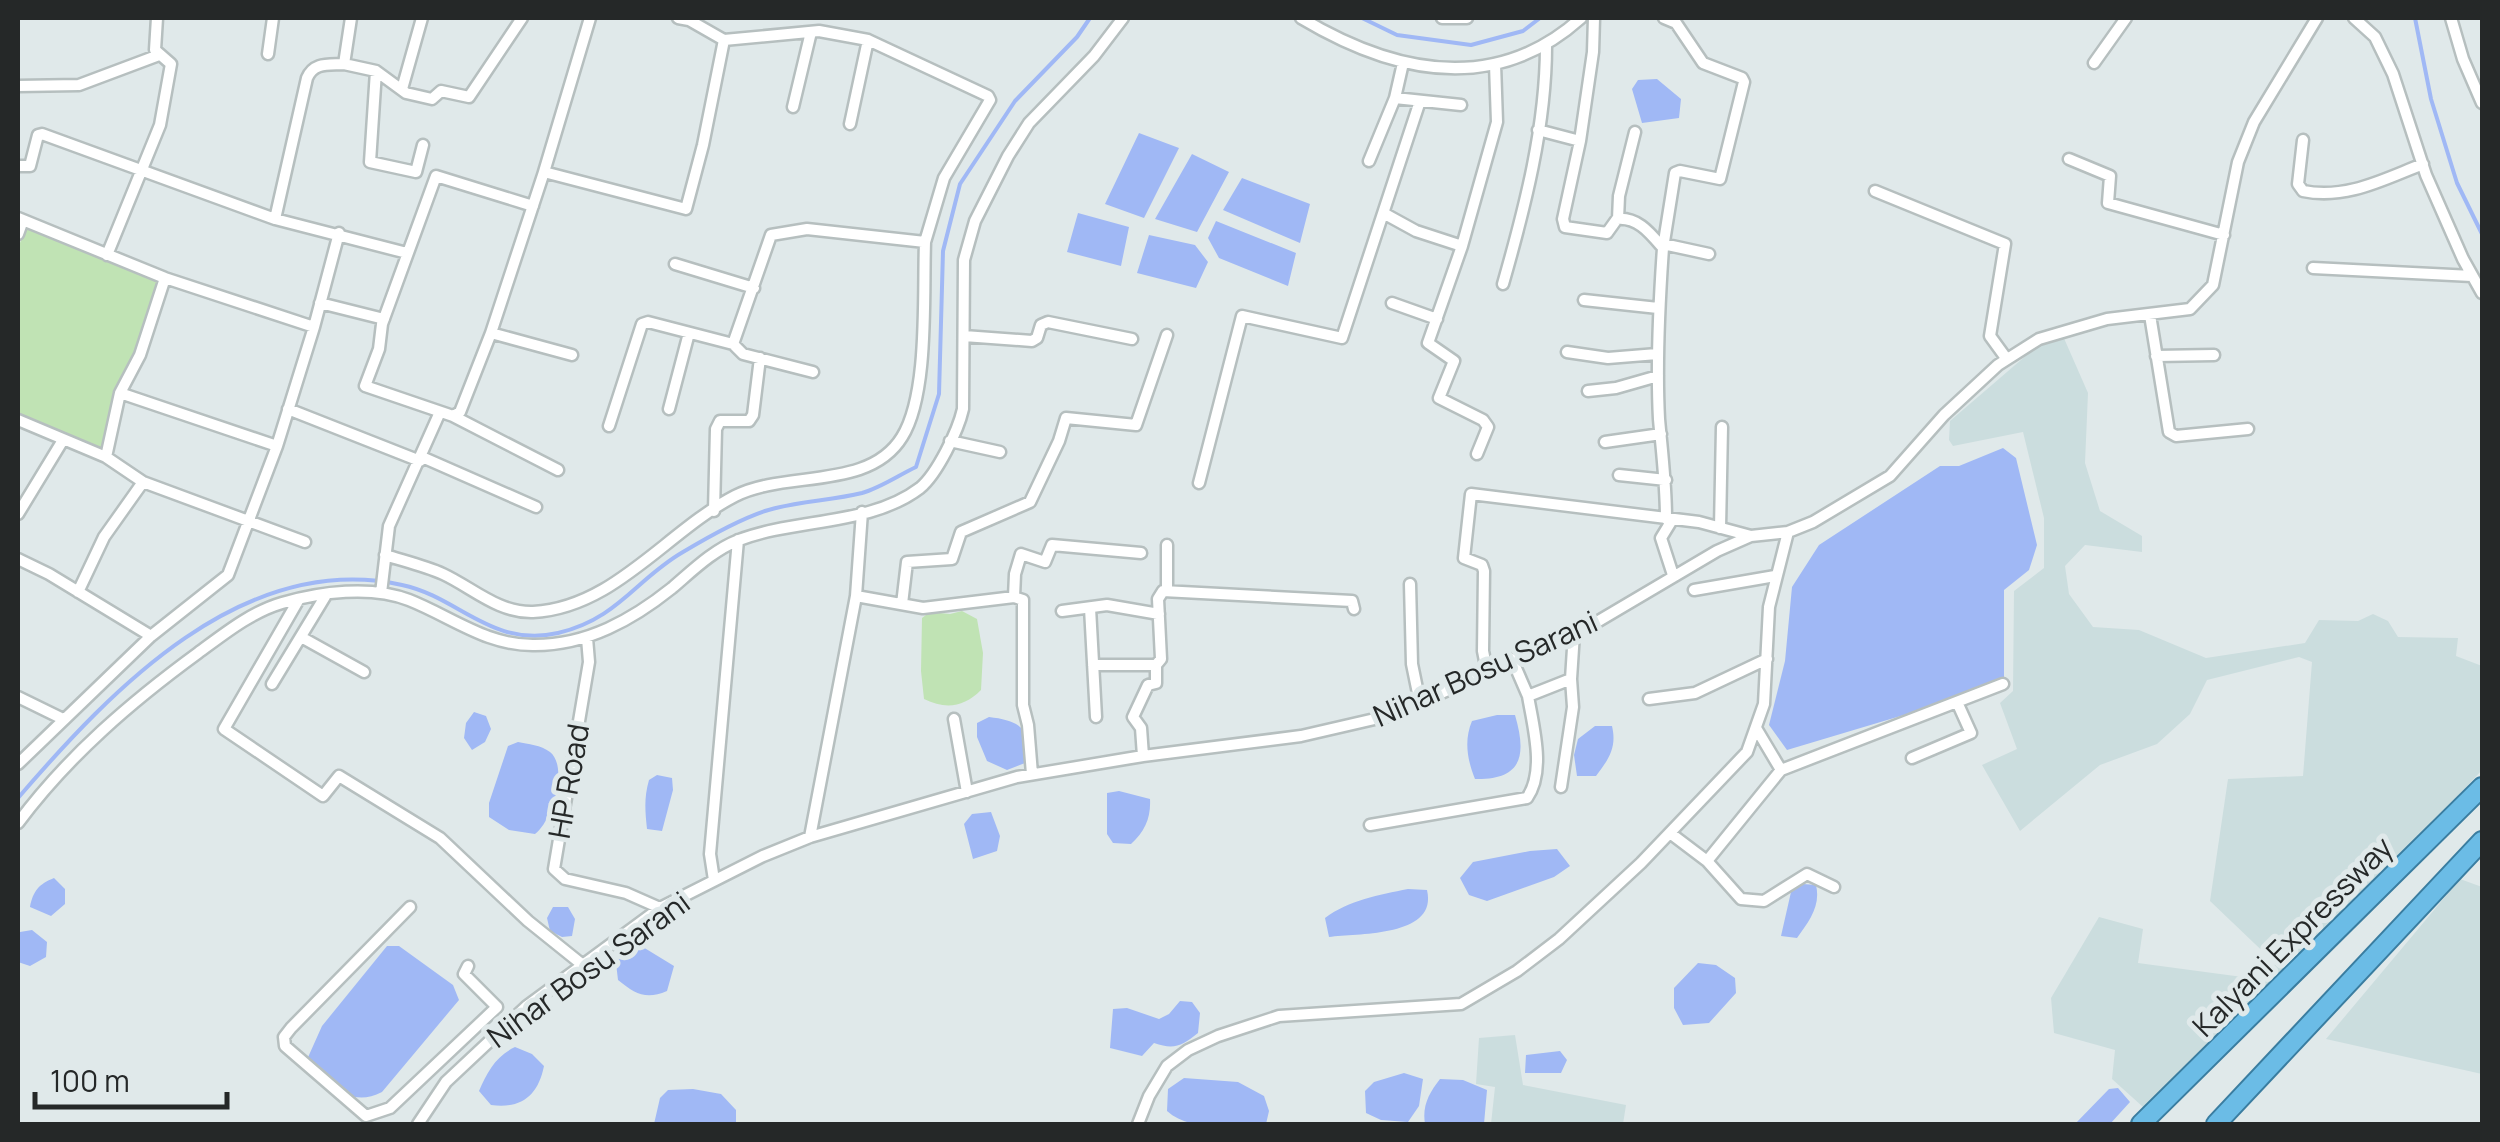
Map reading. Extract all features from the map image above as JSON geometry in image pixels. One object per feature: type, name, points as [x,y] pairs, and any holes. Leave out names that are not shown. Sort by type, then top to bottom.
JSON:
[{"type":"highway","name":"Kalyani Expressway","points":[[2141,1124],[2482,786]]},
{"type":"highway","points":[[2216,1124],[2482,842]]},
{"type":"street","points":[[107,254],[160,124],[171,70],[170,62],[158,55],[154,45],[156,18]]},
{"type":"street","points":[[268,54],[273,18]]},
{"type":"street","points":[[344,64],[351,18]]},
{"type":"street","points":[[402,89],[422,18]]},
{"type":"street","points":[[275,219],[311,68],[344,64],[376,71],[402,89],[430,99],[441,90],[468,98],[522,18]]},
{"type":"street","points":[[381,590],[389,526],[446,414],[466,404],[544,172],[590,18]]},
{"type":"street","points":[[386,554],[442,574],[507,609],[558,610],[606,588],[742,493],[870,466],[896,447],[918,396],[925,242],[942,184],[990,100],[988,96],[868,40],[815,31],[724,40],[694,20],[678,18]]},
{"type":"street","points":[[794,107],[822,18]]},
{"type":"street","points":[[18,823],[100,732],[157,683],[262,610],[299,599],[381,590],[504,643],[539,646],[586,638],[632,618],[704,560],[738,540],[862,512],[916,490],[927,481],[959,426],[964,260],[983,206],[1029,123],[1094,56],[1123,18]]},
{"type":"street","points":[[1301,18],[1330,35],[1403,63],[1451,70],[1495,64],[1546,46],[1581,18]]},
{"type":"street","points":[[1442,18],[1467,18]]},
{"type":"street","points":[[1594,18],[1580,140],[1563,224],[1568,228],[1607,233],[1618,219],[1619,196],[1636,132]]},
{"type":"street","points":[[1664,18],[1676,23],[1704,63],[1744,82],[1720,179],[1674,173],[1663,246],[1658,376],[1669,519],[1661,538],[1673,575]]},
{"type":"street","points":[[2094,63],[2126,18]]},
{"type":"street","name":"Nihar Bosu Sarani","points":[[418,1124],[436,1092],[527,1006],[660,908],[714,880],[810,837],[1032,774],[1301,736],[1392,715],[1574,634],[1673,575],[1752,536],[1788,532],[1813,522],[1890,476],[1944,415],[2006,358],[2039,339],[2107,319],[2190,309],[2213,285],[2238,162],[2254,122],[2317,18]]},
{"type":"street","points":[[2354,18],[2375,38],[2394,74],[2423,164],[2482,292]]},
{"type":"street","points":[[2451,18],[2482,103]]},
{"type":"street","points":[[544,172],[686,208],[724,40]]},
{"type":"street","points":[[850,124],[868,40]]},
{"type":"street","points":[[1503,284],[1528,191],[1546,86],[1546,46]]},
{"type":"street","points":[[18,86],[80,85],[158,55]]},
{"type":"street","points":[[1369,161],[1395,98],[1403,63]]},
{"type":"street","points":[[1476,454],[1488,427],[1483,420],[1439,398],[1454,361],[1428,343],[1462,246],[1497,122],[1495,64]]},
{"type":"street","points":[[376,71],[368,160],[416,172],[424,145]]},
{"type":"street","points":[[1395,98],[1461,105]]},
{"type":"street","points":[[1199,483],[1242,316],[1342,338],[1420,101]]},
{"type":"street","points":[[1538,130],[1580,140]]},
{"type":"street","points":[[18,166],[31,165],[38,135],[42,134],[275,219],[407,253]]},
{"type":"street","points":[[2303,140],[2298,184],[2303,191],[2313,193],[2354,191],[2423,164]]},
{"type":"street","points":[[2069,158],[2110,176],[2107,200],[2111,204],[2224,235]]},
{"type":"street","points":[[533,206],[436,176],[364,386],[446,414],[558,470]]},
{"type":"street","points":[[1875,191],[2005,244],[1990,336],[2006,358]]},
{"type":"street","points":[[1385,214],[1416,231],[1462,246]]},
{"type":"street","points":[[1618,219],[1625,218],[1647,229],[1663,246],[1709,254]]},
{"type":"street","points":[[18,234],[20,219],[165,278],[314,327]]},
{"type":"street","points":[[733,344],[768,238],[775,232],[807,229],[925,242]]},
{"type":"street","points":[[18,764],[150,636],[225,579],[277,446],[339,233]]},
{"type":"street","points":[[675,264],[754,288]]},
{"type":"street","points":[[2313,268],[2472,276]]},
{"type":"street","points":[[106,457],[120,392],[140,355],[165,278]]},
{"type":"street","points":[[1584,300],[1658,308]]},
{"type":"street","points":[[1392,303],[1437,320]]},
{"type":"street","points":[[320,304],[384,319]]},
{"type":"street","points":[[2150,315],[2172,434],[2248,429]]},
{"type":"street","points":[[609,426],[642,324],[648,322],[733,344],[743,354],[813,372]]},
{"type":"street","points":[[964,336],[1032,341],[1037,338],[1041,324],[1048,322],[1132,339]]},
{"type":"street","points":[[491,333],[572,355]]},
{"type":"street","points":[[669,409],[689,333]]},
{"type":"street","points":[[902,604],[907,562],[952,558],[961,532],[1030,502],[1066,418],[1136,425],[1167,335]]},
{"type":"street","points":[[1566,352],[1608,358],[1658,354]]},
{"type":"street","points":[[2156,356],[2214,355]]},
{"type":"street","points":[[714,510],[716,429],[720,421],[749,421],[760,358]]},
{"type":"street","points":[[1588,391],[1658,376]]},
{"type":"street","points":[[120,392],[277,446]]},
{"type":"street","points":[[288,409],[536,507]]},
{"type":"street","points":[[18,420],[106,457],[143,482],[305,542]]},
{"type":"street","points":[[1720,528],[1722,428]]},
{"type":"street","points":[[1605,442],[1661,434]]},
{"type":"street","points":[[18,514],[63,440]]},
{"type":"street","points":[[950,441],[1000,452]]},
{"type":"street","points":[[1619,475],[1666,480]]},
{"type":"street","points":[[78,592],[104,538],[143,482]]},
{"type":"street","points":[[1487,672],[1482,651],[1484,571],[1482,565],[1464,558],[1470,494],[1669,519],[1752,536]]},
{"type":"street","points":[[810,837],[856,596],[862,512]]},
{"type":"street","points":[[1138,1124],[1149,1096],[1168,1066],[1188,1050],[1218,1036],[1280,1016],[1453,1006],[1518,970],[1558,939],[1747,752],[1764,704],[1769,607],[1788,532]]},
{"type":"street","points":[[714,880],[710,854],[738,540]]},
{"type":"street","points":[[1014,597],[1015,574],[1022,554],[1046,562],[1052,545],[1140,553]]},
{"type":"street","points":[[1167,545],[1167,590]]},
{"type":"street","points":[[18,559],[150,636]]},
{"type":"street","points":[[1694,590],[1775,576]]},
{"type":"street","points":[[1410,584],[1412,664],[1420,703]]},
{"type":"street","points":[[1093,666],[1156,665],[1161,660],[1159,594],[1167,590],[1352,601],[1354,609]]},
{"type":"street","points":[[272,684],[326,595]]},
{"type":"street","points":[[856,596],[923,608],[1014,597],[1023,602],[1023,706],[1032,774]]},
{"type":"street","points":[[299,599],[224,729],[324,796],[340,776],[430,831],[528,921],[584,966]]},
{"type":"street","points":[[1062,611],[1108,605],[1159,614]]},
{"type":"street","points":[[1090,608],[1096,718]]},
{"type":"street","points":[[1561,788],[1573,707],[1574,634]]},
{"type":"street","points":[[301,636],[364,672]]},
{"type":"street","name":"HP Road","points":[[586,638],[589,662],[554,869],[565,878],[626,894],[660,908]]},
{"type":"street","points":[[1649,698],[1695,693],[1767,659]]},
{"type":"street","points":[[1370,825],[1526,798],[1532,790],[1536,760],[1528,696],[1512,660]]},
{"type":"street","points":[[1144,756],[1141,728],[1133,718],[1148,685],[1156,683],[1156,665]]},
{"type":"street","points":[[1528,696],[1572,679]]},
{"type":"street","points":[[1707,861],[1781,770],[2003,684]]},
{"type":"street","points":[[18,697],[62,719]]},
{"type":"street","points":[[1912,758],[1971,734],[1957,702]]},
{"type":"street","points":[[954,719],[966,792]]},
{"type":"street","points":[[1756,728],[1781,770]]},
{"type":"street","points":[[1670,832],[1707,861],[1732,892],[1747,901],[1771,898],[1808,874],[1834,887]]},
{"type":"street","points":[[410,907],[292,1028],[284,1037],[285,1046],[366,1116],[390,1108],[497,1007],[464,974],[468,966]]},
{"type":"shaded area","points":[[2063,336],[2088,393],[2085,463],[2100,511],[2142,536],[2142,552],[2085,545],[2065,566],[2069,594],[2093,627],[2139,630],[2206,658],[2305,643],[2319,620],[2358,621],[2373,614],[2388,621],[2398,637],[2458,638],[2456,656],[2482,666],[2482,770],[2153,1116],[2112,1079],[2115,1050],[2054,1033],[2051,998],[2099,917],[2143,929],[2138,963],[2250,978],[2276,964],[2210,901],[2228,779],[2303,776],[2312,662],[2299,657],[2207,680],[2190,714],[2157,744],[2100,765],[2020,831],[1982,765],[2017,749],[2000,703],[2013,691],[2014,591],[2044,568],[2044,518],[2023,432],[1953,446],[1949,440],[1950,421],[2042,342]]},
{"type":"shaded area","points":[[2460,879],[2482,887],[2482,1074],[2326,1039]]},
{"type":"shaded area","points":[[1515,1035],[1523,1085],[1626,1105],[1623,1124],[1491,1124],[1495,1087],[1476,1084],[1479,1038]]},
{"type":"green space","points":[[27,225],[158,281],[103,452],[18,419],[18,248]]},
{"type":"green space","points":[[962,611],[977,619],[983,653],[981,690],[954,705],[924,699],[922,618],[930,612]]},
{"type":"water","points":[[1657,79],[1681,99],[1679,118],[1642,123],[1632,89],[1638,80]]},
{"type":"water","points":[[1139,133],[1179,148],[1144,218],[1105,204]]},
{"type":"water","points":[[1192,154],[1229,172],[1197,232],[1155,219]]},
{"type":"water","points":[[1242,178],[1310,204],[1300,243],[1223,210]]},
{"type":"water","points":[[1078,213],[1129,227],[1121,266],[1067,252]]},
{"type":"water","points":[[1216,221],[1296,253],[1288,286],[1219,258],[1208,238]]},
{"type":"water","points":[[1149,235],[1195,245],[1208,262],[1196,288],[1137,273]]},
{"type":"water","points":[[2003,448],[2016,458],[2037,545],[2029,570],[2004,590],[2004,679],[1934,706],[1787,750],[1769,725],[1785,661],[1792,587],[1819,545],[1940,466],[1959,466]]},
{"type":"water","points":[[474,712],[486,716],[491,729],[485,742],[472,750],[464,738],[466,723]]},
{"type":"water","points":[[1515,715],[1520,742],[1517,763],[1503,775],[1475,779],[1468,750],[1472,721]]},
{"type":"water","points":[[989,717],[1009,721],[1022,729],[1027,742],[1025,763],[1007,770],[987,761],[977,737],[977,723]]},
{"type":"water","points":[[1595,726],[1612,726],[1611,753],[1596,776],[1577,776],[1574,755],[1578,739]]},
{"type":"water","points":[[518,742],[550,752],[558,769],[552,807],[535,834],[509,830],[489,817],[489,803],[508,746]]},
{"type":"water","points":[[657,775],[672,778],[673,790],[662,831],[647,829],[646,822],[647,786]]},
{"type":"water","points":[[1119,791],[1150,799],[1146,824],[1131,844],[1113,843],[1107,834],[1107,793]]},
{"type":"water","points":[[991,812],[1000,836],[997,851],[973,859],[964,824],[972,814]]},
{"type":"water","points":[[1557,849],[1570,866],[1554,877],[1487,901],[1469,895],[1460,878],[1473,862]]},
{"type":"water","points":[[54,878],[65,889],[65,904],[51,916],[30,907],[38,889]]},
{"type":"water","points":[[1803,884],[1816,885],[1813,913],[1797,938],[1781,936],[1791,892]]},
{"type":"water","points":[[1408,889],[1427,890],[1427,905],[1421,917],[1394,930],[1329,937],[1325,918],[1334,912],[1365,899]]},
{"type":"water","points":[[553,907],[568,907],[575,919],[572,936],[562,937],[550,931],[547,918]]},
{"type":"water","points":[[32,930],[47,942],[46,957],[30,966],[18,962],[20,932]]},
{"type":"water","points":[[638,944],[674,966],[667,991],[641,994],[618,980],[616,963],[626,947]]},
{"type":"water","points":[[387,946],[399,946],[453,985],[459,1000],[382,1092],[350,1096],[305,1064],[322,1026]]},
{"type":"water","points":[[1698,963],[1716,965],[1735,978],[1736,993],[1709,1023],[1683,1025],[1674,1008],[1674,988]]},
{"type":"water","points":[[1180,1001],[1192,1002],[1200,1013],[1198,1033],[1187,1041],[1172,1046],[1154,1043],[1142,1056],[1110,1048],[1113,1009],[1127,1008],[1159,1019]]},
{"type":"water","points":[[515,1047],[532,1054],[544,1066],[541,1076],[526,1098],[511,1105],[491,1105],[479,1091],[493,1065]]},
{"type":"water","points":[[1560,1051],[1567,1060],[1561,1073],[1525,1073],[1526,1055]]},
{"type":"water","points":[[1404,1073],[1423,1079],[1419,1106],[1408,1122],[1381,1120],[1366,1113],[1365,1091],[1374,1082]]},
{"type":"water","points":[[1184,1078],[1238,1082],[1264,1096],[1269,1111],[1266,1124],[1214,1126],[1177,1118],[1167,1111],[1168,1089]]},
{"type":"water","points":[[1440,1079],[1463,1080],[1487,1090],[1484,1124],[1425,1124],[1427,1100]]},
{"type":"water","points":[[2118,1088],[2130,1102],[2110,1124],[2075,1124],[2109,1089]]},
{"type":"water","points":[[668,1090],[721,1094],[736,1110],[736,1124],[654,1124],[660,1098]]},
{"type":"waterway","points":[[18,798],[95,714],[138,674],[185,638],[235,609],[288,588],[344,580],[402,585],[513,634],[558,633],[596,618],[667,563],[734,524],[777,508],[862,493],[916,467],[939,394],[943,251],[960,184],[1015,101],[1077,37],[1090,18]]},
{"type":"waterway","points":[[1362,18],[1397,35],[1471,45],[1523,31],[1540,18]]},
{"type":"waterway","points":[[2415,18],[2431,99],[2457,183],[2482,234]]}]
